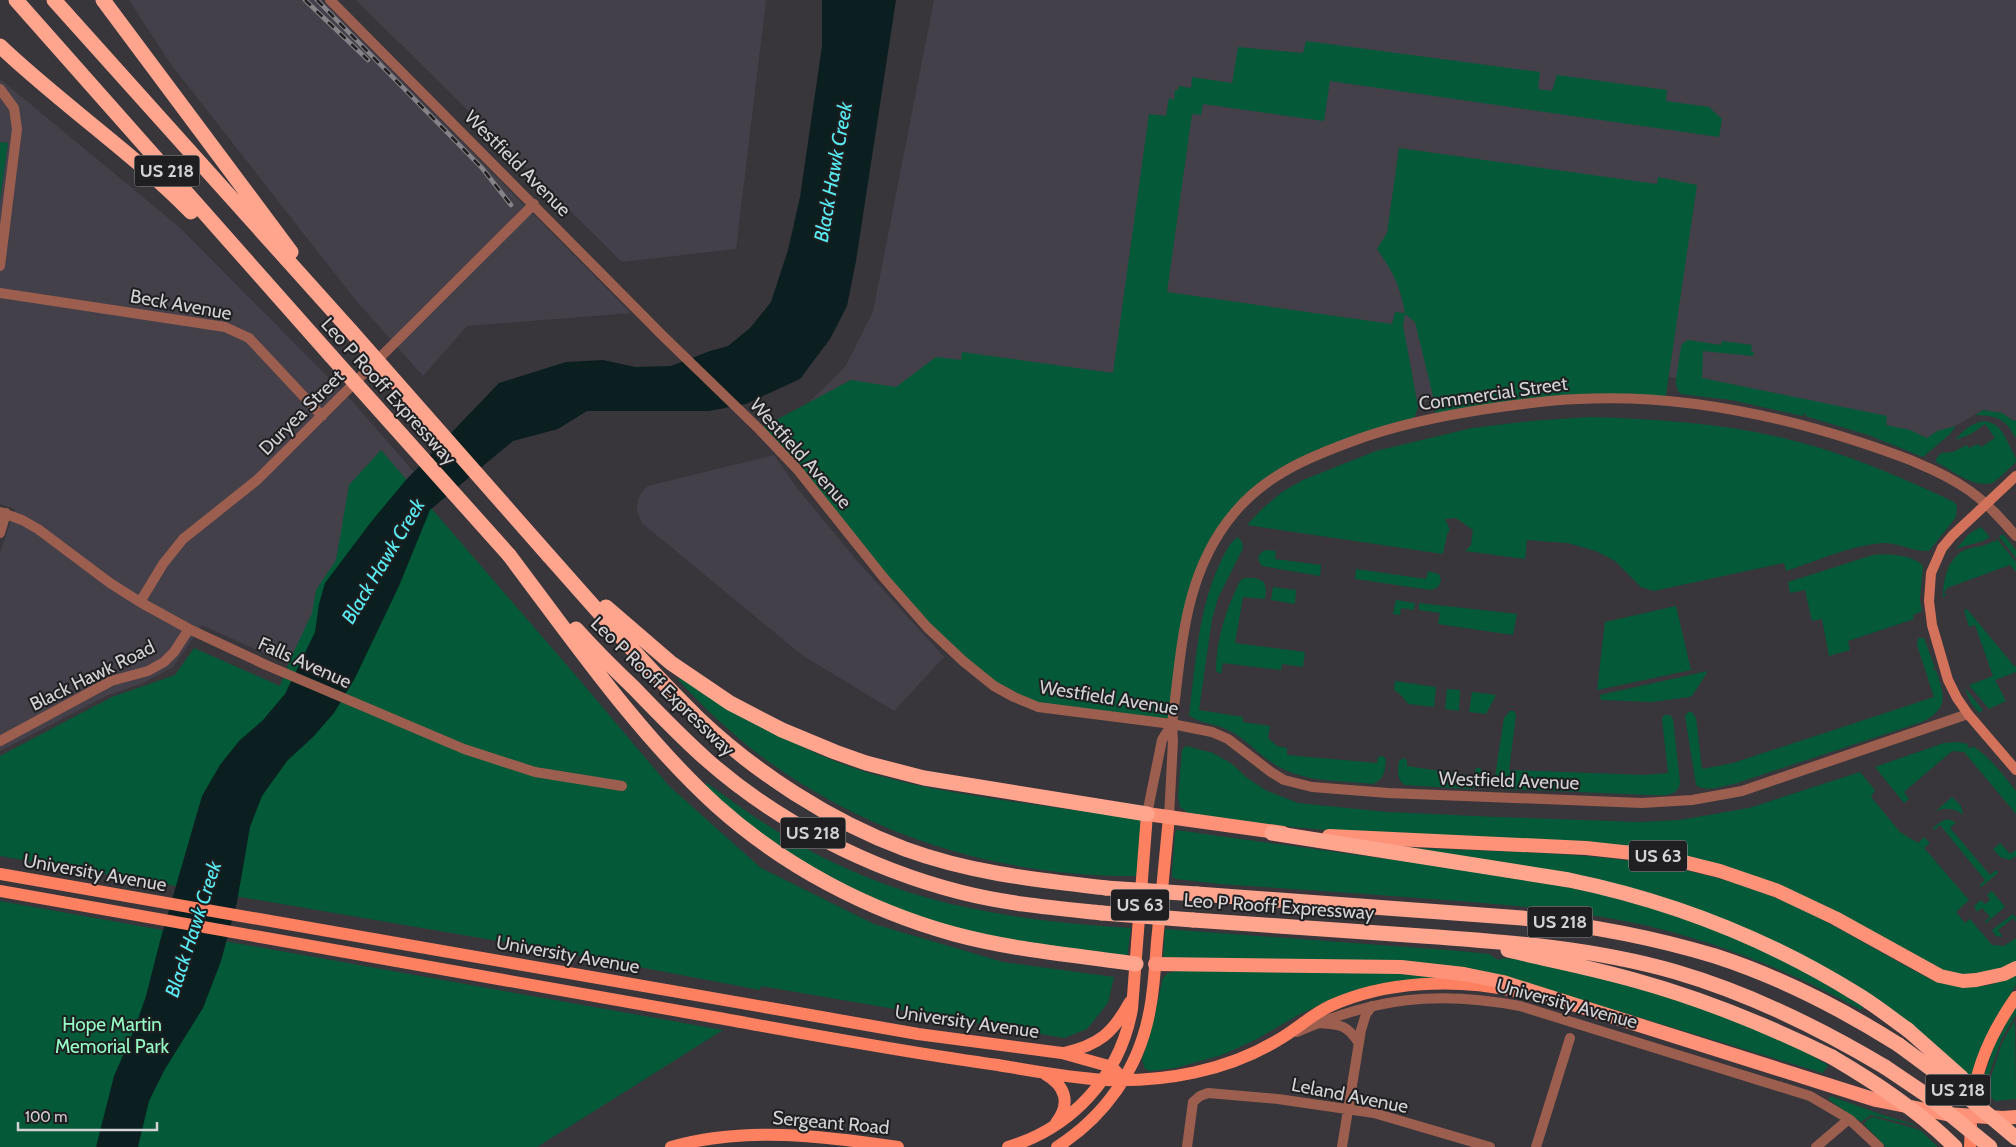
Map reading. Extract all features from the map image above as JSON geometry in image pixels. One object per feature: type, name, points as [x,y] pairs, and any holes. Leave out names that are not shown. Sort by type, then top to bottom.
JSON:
[{"type":"highway","name":"Leo P Rooff Expressway","points":[[16,0],[510,555],[580,641],[708,761],[766,804],[834,845],[865,860],[930,884],[1030,906],[1549,946],[1601,954],[1666,969],[1708,982],[1786,1012],[1820,1029],[1885,1067],[1925,1094],[1990,1147]]},
{"type":"highway","name":"Leo P Rooff Expressway","points":[[54,0],[550,556],[606,613],[698,717],[723,740],[779,782],[843,820],[905,849],[997,874],[1106,888],[1522,918],[1638,936],[1716,957],[1757,972],[1832,1006],[1898,1045],[1953,1085],[2016,1138]]},
{"type":"highway","points":[[103,0],[351,331]]},
{"type":"highway","points":[[0,46],[178,198],[319,341]]},
{"type":"highway","points":[[606,613],[671,663],[715,693],[776,727],[835,752],[895,772],[924,778],[1147,814]]},
{"type":"highway","points":[[580,641],[635,720],[681,771],[718,806],[770,847],[826,882],[901,916],[953,934],[1014,948],[1136,964]]},
{"type":"highway","name":"US 63","points":[[1147,814],[1272,833],[1586,848],[1660,856],[1720,871],[1778,891],[1835,918],[1940,976],[1963,981],[1976,980],[2004,974],[2016,968]]},
{"type":"highway","points":[[1272,833],[1569,880],[1610,888],[1686,911],[1763,942],[1806,964],[1857,994],[1908,1030],[1960,1076],[2004,1127]]},
{"type":"highway","points":[[1466,939],[1580,966],[1688,996],[1788,1036],[1832,1057],[1890,1093],[1942,1134],[1954,1147]]},
{"type":"highway","points":[[1155,964],[1401,967],[1434,970],[1503,982],[1876,1100],[1909,1108],[1971,1117],[2016,1117]]},
{"type":"main road","points":[[2016,476],[1952,536],[1942,548],[1936,560],[1929,585],[1931,620],[1948,680],[1968,714],[2016,770]]},
{"type":"main road","name":"US 63","points":[[1008,1147],[1034,1138],[1052,1128],[1081,1106],[1112,1068],[1125,1038],[1133,996],[1147,814]]},
{"type":"main road","points":[[1056,1147],[1087,1124],[1124,1080],[1137,1055],[1146,1028],[1151,1001],[1169,818]]},
{"type":"main road","name":"University Avenue","points":[[0,874],[873,1026],[1062,1053],[1112,1068],[1124,1080]]},
{"type":"main road","name":"University Avenue","points":[[0,891],[907,1051],[1104,1080],[1167,1077],[1205,1070],[1241,1058],[1281,1039]]},
{"type":"main road","points":[[1136,964],[1155,964]]},
{"type":"main road","points":[[1281,1039],[1310,1017],[1329,1007],[1371,993],[1412,986],[1435,984],[1481,986],[1575,1005]]},
{"type":"main road","points":[[1062,1053],[1084,1048],[1104,1037],[1123,1015],[1133,996]]},
{"type":"main road","points":[[1970,1147],[1974,1088],[1981,1065],[2000,1022],[2016,997]]},
{"type":"main road","points":[[1040,1072],[1056,1082],[1064,1096],[1064,1110],[1052,1128]]},
{"type":"main road","name":"Sergeant Road","points":[[671,1147],[714,1139],[787,1134],[823,1136],[898,1147]]},
{"type":"street","name":"Westfield Avenue","points":[[330,0],[663,336],[760,429],[797,469],[884,578],[927,627],[963,661],[994,686],[1014,697],[1038,707],[1172,724],[1212,732],[1228,739],[1284,780],[1312,787],[1388,793],[1642,803],[1692,800],[1742,791],[1968,714]]},
{"type":"street","points":[[0,89],[14,108],[17,129],[0,266]]},
{"type":"street","name":"Duryea Street","points":[[140,602],[163,564],[183,539],[257,480],[534,204]]},
{"type":"street","name":"Beck Avenue","points":[[0,293],[225,327],[237,331],[249,338],[322,416]]},
{"type":"street","name":"Commercial Street","points":[[1172,724],[1189,602],[1196,579],[1219,532],[1235,511],[1253,493],[1297,463],[1367,436],[1412,422],[1531,403],[1580,398],[1665,402],[1727,408],[1816,428],[1901,456],[1968,489],[1986,504],[2016,536]]},
{"type":"street","points":[[0,532],[3,513]]},
{"type":"street","name":"Falls Avenue","points":[[3,513],[38,529],[110,583],[140,602],[189,629],[266,665],[464,749],[535,772],[622,786]]},
{"type":"street","name":"Black Hawk Road","points":[[0,741],[112,681],[148,671],[164,662],[174,652],[189,629]]},
{"type":"street","points":[[1147,814],[1162,740],[1172,724]]},
{"type":"street","points":[[1169,818],[1173,741],[1172,724]]},
{"type":"street","name":"University Avenue","points":[[1281,1039],[1316,1023],[1372,1006],[1415,998],[1478,998],[1520,1006],[1792,1089],[1810,1096],[1849,1119],[1879,1147]]},
{"type":"street","points":[[1342,1147],[1358,1042],[1363,1022],[1372,1006]]},
{"type":"street","points":[[1316,1023],[1345,1028],[1351,1031],[1358,1042]]},
{"type":"street","points":[[1536,1147],[1570,1038]]},
{"type":"street","name":"Leland Avenue","points":[[1187,1147],[1194,1102],[1200,1096],[1208,1093],[1268,1098],[1374,1113],[1490,1147]]},
{"type":"street","points":[[1816,1147],[1849,1119]]},
{"type":"shaded area","points":[[129,0],[322,0],[631,313],[467,326],[423,376],[354,298],[170,63]]},
{"type":"shaded area","points":[[356,0],[766,0],[736,249],[622,262]]},
{"type":"shaded area","points":[[934,0],[2016,0],[2016,420],[2014,421],[2002,413],[1983,410],[1927,442],[1834,406],[1653,374],[1528,383],[1360,413],[780,431],[845,367],[873,312]]},
{"type":"shaded area","points":[[0,79],[179,227],[352,401],[414,472],[405,481],[297,668],[202,625],[173,667],[141,684],[108,695],[0,751],[0,553],[15,509],[0,504],[0,200],[8,143],[0,142]]},
{"type":"shaded area","points":[[774,455],[797,488],[858,562],[944,657],[894,711],[802,655],[642,523],[637,511],[638,500],[648,486]]},
{"type":"green space","points":[[1306,41],[1540,72],[1538,89],[1552,91],[1557,75],[1667,90],[1666,101],[1709,107],[1722,119],[1719,137],[1330,81],[1324,121],[1203,104],[1201,115],[1192,114],[1167,292],[1392,324],[1395,312],[1405,313],[1401,294],[1395,279],[1377,249],[1387,233],[1399,148],[1657,184],[1658,177],[1697,185],[1665,401],[1580,399],[1435,417],[1435,404],[1415,322],[1405,314],[1403,325],[1418,407],[1413,422],[1297,463],[1235,511],[1196,579],[1172,724],[1038,707],[1014,697],[963,661],[759,429],[851,380],[896,387],[936,357],[961,360],[962,352],[1113,373],[1149,114],[1166,116],[1169,98],[1174,100],[1175,90],[1178,90],[1179,86],[1191,88],[1192,77],[1232,83],[1238,47],[1303,53]]},
{"type":"green space","points":[[0,142],[8,143],[0,200]]},
{"type":"green space","points":[[1688,340],[1721,345],[1722,341],[1752,345],[1751,352],[1754,352],[1753,356],[1703,351],[1702,378],[1887,416],[1886,425],[1910,430],[1927,438],[1937,431],[1956,426],[1950,434],[1923,457],[1868,435],[1805,416],[1806,414],[1804,413],[1803,416],[1731,400],[1681,394],[1675,381],[1677,381],[1681,347]]},
{"type":"green space","points":[[1983,410],[2002,413],[2014,421],[2016,420],[2016,438],[2008,426],[2000,419],[1975,415]]},
{"type":"green space","points":[[1590,417],[1711,425],[1783,438],[1827,450],[1913,483],[1954,502],[1957,506],[1956,517],[1929,551],[1890,543],[1872,544],[1847,550],[1786,571],[1784,563],[1654,591],[1641,587],[1615,561],[1596,551],[1567,543],[1527,540],[1525,559],[1465,551],[1471,545],[1473,530],[1456,518],[1445,519],[1450,530],[1447,534],[1443,554],[1247,525],[1282,492],[1303,480],[1376,451],[1472,428],[1530,421]]},
{"type":"green space","points":[[1985,421],[1994,424],[2001,430],[2016,460],[1995,482],[1980,484],[1972,482],[1936,462],[1941,453],[1953,452],[1967,445],[1969,448],[1978,444],[1981,447],[1995,438],[1985,424],[1971,434],[1955,440],[1968,428],[1976,423]]},
{"type":"green space","points":[[381,450],[669,786],[761,868],[874,924],[1003,962],[1114,977],[1108,1003],[1087,1029],[1064,1038],[761,986],[760,990],[534,947],[0,856],[0,756],[112,697],[175,675],[194,648],[280,686],[312,613],[316,590],[336,560],[349,485]]},
{"type":"green space","points":[[1981,527],[1990,537],[1955,550],[1970,533]]},
{"type":"green space","points":[[2003,534],[2016,550],[2016,558],[1999,537]]},
{"type":"green space","points":[[1238,537],[1242,542],[1243,548],[1218,598],[1212,619],[1199,710],[1243,717],[1243,722],[1270,726],[1268,738],[1277,746],[1287,748],[1287,755],[1377,763],[1378,757],[1383,756],[1386,759],[1385,771],[1380,780],[1372,784],[1333,781],[1295,774],[1271,762],[1234,733],[1197,720],[1189,715],[1199,635],[1208,596],[1224,556]]},
{"type":"green space","points":[[1997,539],[2016,562],[2016,572],[2010,565],[1947,588],[1944,593],[1946,595],[1943,598],[1944,584],[1951,562],[1961,552],[1993,541],[1995,542]]},
{"type":"green space","points":[[1263,551],[1276,551],[1275,559],[1321,565],[1320,576],[1262,566],[1259,556]]},
{"type":"green space","points":[[1873,555],[1906,557],[1913,559],[1923,566],[1920,599],[1922,611],[1913,615],[1914,619],[1848,641],[1850,650],[1829,656],[1822,619],[1812,621],[1805,590],[1790,593],[1788,582]]},
{"type":"green space","points":[[1356,569],[1426,579],[1428,571],[1439,574],[1441,580],[1438,587],[1431,590],[1355,579]]},
{"type":"green space","points":[[1244,578],[1256,578],[1264,582],[1266,590],[1265,599],[1243,597],[1235,643],[1305,652],[1303,667],[1282,664],[1281,670],[1223,663],[1221,674],[1216,671],[1216,659],[1226,614],[1240,581]]},
{"type":"green space","points":[[1273,587],[1296,590],[1295,604],[1271,600]]},
{"type":"green space","points":[[1396,600],[1415,603],[1414,610],[1401,608],[1400,615],[1393,614]]},
{"type":"green space","points":[[1419,603],[1517,614],[1513,635],[1438,624],[1440,613],[1419,610]]},
{"type":"green space","points":[[1676,606],[1691,670],[1597,690],[1605,622]]},
{"type":"green space","points":[[1967,609],[2014,666],[2016,666],[2016,672],[1995,680],[2006,701],[1989,709],[1969,685],[1993,676],[1975,625],[1969,627],[1964,610]]},
{"type":"green space","points":[[1918,638],[1924,638],[1935,668],[1933,670],[1936,670],[1941,687],[1943,700],[1941,706],[1931,717],[1922,722],[1734,784],[1709,789],[1696,785],[1685,716],[1688,712],[1692,712],[1696,718],[1702,769],[1733,763],[1934,697],[1917,645]]},
{"type":"green space","points":[[1708,671],[1692,696],[1689,697],[1652,702],[1601,700],[1600,695]]},
{"type":"green space","points":[[681,677],[738,712],[797,744],[837,762],[879,776],[943,790],[1008,801],[1139,819],[1141,821],[1137,876],[1087,874],[1038,869],[989,860],[942,848],[895,831],[850,811],[807,787],[765,759],[709,711],[678,680]]},
{"type":"green space","points":[[1395,681],[1436,687],[1434,707],[1408,704],[1394,690]]},
{"type":"green space","points":[[1964,687],[1983,710],[1979,713],[1971,703]]},
{"type":"green space","points":[[1447,689],[1460,690],[1459,711],[1445,709]]},
{"type":"green space","points":[[1472,692],[1496,695],[1486,714],[1469,712]]},
{"type":"green space","points":[[1510,711],[1514,711],[1516,715],[1509,770],[1644,775],[1668,773],[1662,719],[1664,715],[1670,715],[1673,719],[1679,787],[1673,793],[1659,795],[1503,789],[1497,784],[1495,777],[1504,718]]},
{"type":"green space","points":[[1957,742],[1968,744],[1967,747],[1971,748],[1973,746],[1985,755],[2016,791],[2016,814],[1964,752],[1952,751],[1904,792],[1909,799],[1904,803],[1875,767],[1944,743]]},
{"type":"green space","points":[[1186,746],[1213,753],[1232,764],[1246,777],[1265,790],[1298,803],[1387,812],[1497,817],[1639,822],[1680,820],[1749,808],[1860,772],[1875,790],[1871,797],[1900,832],[1918,843],[1924,837],[1930,843],[1924,848],[1969,900],[1956,912],[1965,923],[1970,919],[1992,945],[2004,946],[2016,938],[2016,961],[2009,966],[1973,976],[1942,972],[1704,862],[1280,826],[1188,813],[1180,807],[1178,796],[1182,750]]},
{"type":"green space","points":[[1403,758],[1407,760],[1407,766],[1474,776],[1476,768],[1480,768],[1482,778],[1477,786],[1470,789],[1405,785],[1400,780],[1398,774],[1399,761]]},
{"type":"green space","points":[[707,783],[756,818],[825,858],[877,881],[912,893],[984,911],[1020,917],[1131,928],[1127,957],[1030,946],[917,918],[835,881],[762,836],[705,786]]},
{"type":"green space","points":[[1952,797],[1961,806],[1963,815],[1950,809],[1936,811]]},
{"type":"green space","points":[[1947,819],[1956,822],[1950,828],[1990,875],[1996,870],[1998,873],[1981,887],[1980,885],[1985,880],[1940,825],[1934,830],[1933,828]]},
{"type":"green space","points":[[1177,830],[1479,872],[1619,898],[1687,918],[1733,936],[1821,981],[1863,1007],[1861,1010],[1809,983],[1728,950],[1672,932],[1619,920],[1570,912],[1495,904],[1219,884],[1176,879],[1172,877],[1172,872],[1175,833]]},
{"type":"green space","points":[[2000,843],[2010,854],[2016,850],[2016,856],[2010,860],[2000,857],[1993,849]]},
{"type":"green space","points":[[1396,847],[1584,856],[1676,868],[1721,879],[1788,903],[1831,924],[1934,981],[1956,986],[1976,987],[2006,980],[2016,975],[2016,985],[1992,1024],[1971,1078],[1957,1065],[1736,924]]},
{"type":"green space","points":[[1992,891],[2005,907],[1986,923],[1985,921],[1990,917],[1982,908],[1977,912],[1974,906],[1981,900],[1985,904],[1990,900],[1987,895]]},
{"type":"green space","name":"Hope Martin Memorial Park","points":[[0,901],[723,1030],[537,1147],[0,1147]]},
{"type":"green space","points":[[2013,914],[2016,922],[2013,918],[1998,930],[2003,937],[1996,936],[1992,930]]},
{"type":"green space","points":[[1165,929],[1460,951],[1489,954],[1498,960],[1524,961],[1621,984],[1729,1017],[1796,1047],[1828,1065],[1823,1073],[1525,983],[1491,975],[1163,958]]},
{"type":"green space","points":[[1178,971],[1373,971],[1453,977],[1336,998],[1300,1014],[1255,1040],[1222,1055],[1175,1068],[1150,1071],[1145,1069],[1142,1059],[1150,1035],[1163,978],[1168,973]]},
{"type":"green space","points":[[2016,1006],[2016,1015],[2002,1038],[1987,1080],[1983,1079],[1994,1046]]},
{"type":"green space","points":[[2015,1020],[2016,1099],[1995,1101],[1986,1092],[2002,1043]]},
{"type":"green space","points":[[1830,1096],[1916,1126],[1871,1115],[1861,1122],[1829,1100]]},
{"type":"green space","points":[[1873,1117],[1920,1130],[1938,1147],[1886,1147],[1864,1124]]},
{"type":"water","name":"Black Hawk Creek","points":[[822,0],[896,0],[856,261],[847,306],[830,339],[800,379],[746,404],[709,411],[587,411],[558,429],[513,441],[430,510],[399,586],[355,678],[334,713],[313,737],[287,761],[262,796],[250,827],[237,902],[221,961],[203,1008],[165,1069],[149,1101],[138,1147],[96,1147],[114,1076],[135,1028],[146,996],[202,796],[220,765],[239,741],[263,720],[285,694],[315,632],[319,604],[325,583],[371,522],[405,481],[499,383],[566,362],[603,360],[635,367],[671,366],[728,346],[750,328],[771,302],[788,250],[800,197],[822,46]]},
{"type":"railway","points":[[305,0],[368,60]]},
{"type":"railway","points":[[317,0],[482,168],[511,205]]}]
